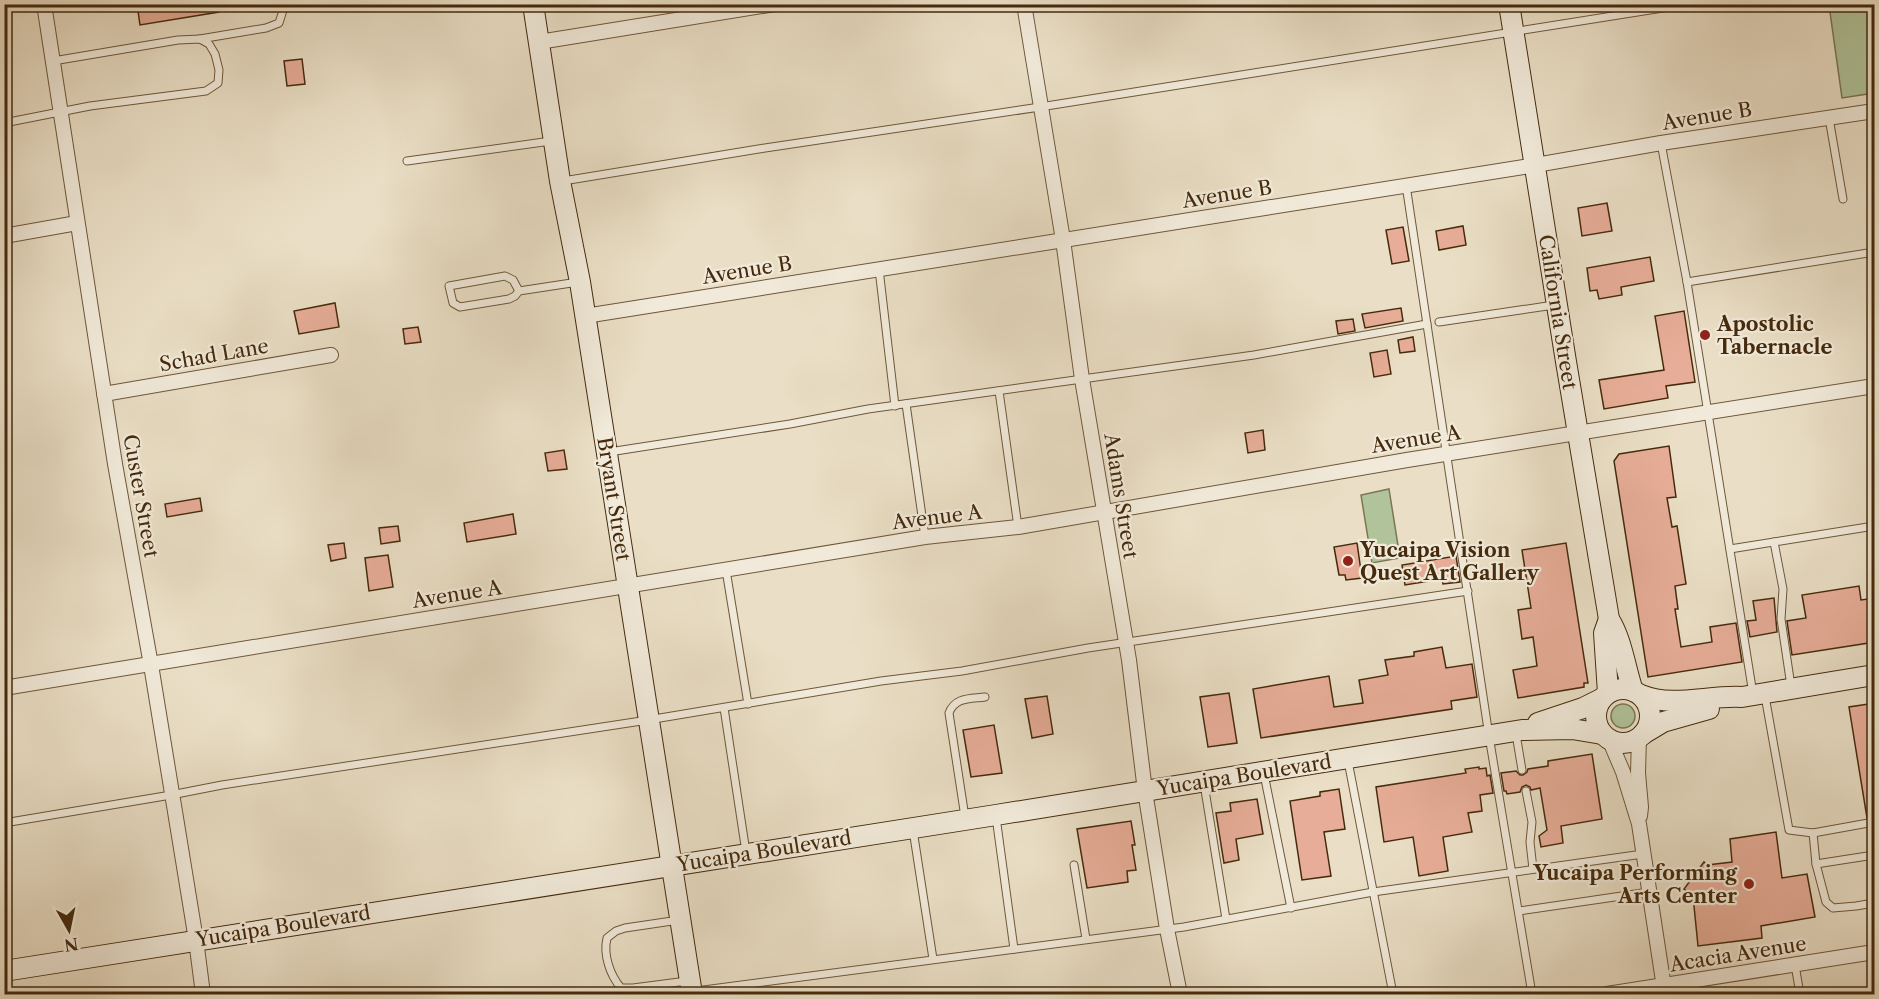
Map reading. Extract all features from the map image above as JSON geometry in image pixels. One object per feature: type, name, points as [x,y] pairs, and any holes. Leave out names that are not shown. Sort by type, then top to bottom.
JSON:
[{"type":"street","name":"Custer Street","points":[[44,4],[115,464],[151,665],[203,994]]},
{"type":"street","name":"Bryant Street","points":[[533,4],[560,182],[580,282],[673,866],[681,919],[687,990]]},
{"type":"street","points":[[538,42],[775,4]]},
{"type":"street","name":"Adams Street","points":[[1024,4],[1063,240],[1082,379],[1126,643],[1145,791],[1180,994]]},
{"type":"street","name":"California Street","points":[[1509,4],[1609,619],[1617,632],[1623,660],[1637,693]]},
{"type":"street","name":"Avenue B","points":[[585,316],[1536,165],[1661,143],[1875,111]]},
{"type":"street","points":[[4,236],[77,223]]},
{"type":"street","name":"Schad Lane","points":[[104,394],[331,355]]},
{"type":"street","name":"Avenue A","points":[[4,688],[925,537],[1018,527],[1447,454],[1875,386]]},
{"type":"street","name":"California Street","points":[[1604,696],[1604,633],[1609,619]]},
{"type":"street","points":[[1664,990],[1639,824],[1623,772],[1606,737],[1597,726],[1596,707],[1604,696],[1620,689],[1669,702],[1753,695],[1875,675]]},
{"type":"street","points":[[1637,693],[1646,702],[1650,718],[1641,736],[1638,773],[1641,807],[1639,824]]},
{"type":"street","points":[[1606,737],[1625,743],[1663,722],[1753,695]]},
{"type":"street","name":"Yucaipa Boulevard","points":[[1519,730],[1583,708],[1604,696]]},
{"type":"street","name":"Yucaipa Boulevard","points":[[4,971],[966,820],[1519,730],[1572,729],[1606,737]]},
{"type":"street","name":"Acacia Avenue","points":[[1607,994],[1664,990],[1875,952]]},
{"type":"lane","points":[[53,62],[178,40],[200,39],[266,28],[279,23],[285,4]]},
{"type":"lane","points":[[560,182],[1688,4]]},
{"type":"lane","points":[[4,123],[90,106],[206,91],[218,83],[219,70],[216,54],[209,44],[200,39]]},
{"type":"lane","points":[[1829,118],[1842,199]]},
{"type":"lane","points":[[407,161],[554,141]]},
{"type":"lane","points":[[1661,143],[1687,282],[1753,695],[1789,830],[1813,833],[1875,822]]},
{"type":"lane","points":[[1406,185],[1489,736],[1532,994]]},
{"type":"lane","points":[[1687,282],[1875,252]]},
{"type":"lane","points":[[879,269],[895,406]]},
{"type":"lane","points":[[519,291],[513,280],[505,276],[449,286],[453,303],[460,307],[509,299],[519,291],[580,282]]},
{"type":"lane","points":[[1439,322],[1556,304]]},
{"type":"lane","points":[[607,452],[906,404],[1254,355],[1427,324]]},
{"type":"lane","points":[[999,391],[1018,527]]},
{"type":"lane","points":[[906,404],[925,537]]},
{"type":"lane","points":[[1730,549],[1875,526]]},
{"type":"lane","points":[[1774,542],[1783,589],[1781,619],[1791,689]]},
{"type":"lane","points":[[726,570],[748,704]]},
{"type":"lane","points":[[4,823],[222,785],[648,720],[881,681],[962,671],[1088,648],[1468,591]]},
{"type":"lane","points":[[966,820],[950,713],[957,701],[985,697]]},
{"type":"lane","points":[[724,708],[747,854]]},
{"type":"lane","points":[[1519,730],[1522,770]]},
{"type":"lane","points":[[1347,758],[1393,994]]},
{"type":"lane","points":[[1263,772],[1291,908]]},
{"type":"lane","points":[[1204,781],[1226,919]]},
{"type":"lane","points":[[1526,791],[1532,822],[1530,842],[1533,869]]},
{"type":"lane","points":[[996,815],[1014,949]]},
{"type":"lane","points":[[913,828],[933,959]]},
{"type":"lane","points":[[1813,833],[1816,864],[1826,902],[1833,908],[1874,903],[1875,908]]},
{"type":"lane","points":[[681,919],[616,931],[607,938],[606,954],[612,976],[621,988],[687,990],[1167,929],[1373,892],[1643,854]]},
{"type":"lane","points":[[1816,864],[1875,855]]},
{"type":"lane","points":[[1074,865],[1086,939]]},
{"type":"lane","points":[[1519,911],[1649,892]]},
{"type":"lane","points":[[1794,965],[1800,994]]},
{"type":"green space","points":[[1829,5],[1874,5],[1874,93],[1842,98]]},
{"type":"green space","points":[[1389,489],[1400,558],[1372,563],[1361,495]]},
{"type":"green space","points":[[1623,704],[1632,707],[1635,716],[1632,725],[1623,728],[1614,725],[1611,716],[1614,707]]},
{"type":"building","points":[[137,4],[219,4],[219,12],[140,25]]},
{"type":"building","points":[[302,59],[305,84],[287,86],[284,61]]},
{"type":"building","points":[[1607,203],[1612,231],[1582,236],[1578,208]]},
{"type":"building","points":[[1463,226],[1466,245],[1439,250],[1436,231]]},
{"type":"building","points":[[1403,227],[1409,261],[1392,264],[1386,230]]},
{"type":"building","points":[[1650,257],[1654,281],[1621,287],[1622,295],[1599,299],[1597,290],[1590,291],[1587,268]]},
{"type":"building","points":[[335,303],[339,327],[299,334],[294,311]]},
{"type":"building","points":[[1401,308],[1403,321],[1365,328],[1362,314]]},
{"type":"building","points":[[1684,311],[1695,382],[1666,386],[1668,398],[1604,409],[1599,380],[1664,370],[1655,316]]},
{"type":"building","points":[[1353,319],[1355,331],[1338,334],[1336,321]]},
{"type":"building","points":[[418,327],[421,342],[405,344],[403,329]]},
{"type":"building","points":[[1413,337],[1415,351],[1400,353],[1398,340]]},
{"type":"building","points":[[1387,350],[1391,374],[1374,377],[1370,353]]},
{"type":"building","points":[[1263,430],[1265,450],[1248,453],[1245,433]]},
{"type":"building","points":[[1669,446],[1676,497],[1667,498],[1672,527],[1677,526],[1686,584],[1675,586],[1678,609],[1675,609],[1681,647],[1712,642],[1710,627],[1736,623],[1742,662],[1648,677],[1614,461],[1619,454]]},
{"type":"building","points":[[564,450],[567,469],[548,471],[545,453]]},
{"type":"building","points":[[200,498],[202,511],[167,517],[165,504]]},
{"type":"building","points":[[513,514],[516,534],[467,542],[464,523]]},
{"type":"building","points":[[398,526],[400,541],[381,544],[379,528]]},
{"type":"building","points":[[344,543],[346,558],[331,561],[328,545]]},
{"type":"building","name":"Yucaipa Vision Quest Art Gallery","points":[[1357,543],[1362,578],[1346,580],[1345,575],[1339,575],[1334,547]]},
{"type":"building","points":[[1566,543],[1588,683],[1584,683],[1584,687],[1518,698],[1513,670],[1537,666],[1533,637],[1522,639],[1518,610],[1531,608],[1522,550]]},
{"type":"building","points":[[388,555],[393,587],[369,591],[365,558]]},
{"type":"building","points":[[1456,556],[1460,582],[1443,584],[1442,579],[1405,585],[1402,565]]},
{"type":"building","points":[[1859,586],[1861,600],[1875,598],[1875,642],[1792,655],[1787,621],[1806,618],[1802,595]]},
{"type":"building","points":[[1774,598],[1777,632],[1750,637],[1747,621],[1756,620],[1753,601]]},
{"type":"building","points":[[1442,647],[1446,668],[1472,664],[1477,697],[1451,701],[1452,709],[1261,738],[1253,689],[1329,676],[1334,707],[1363,703],[1359,680],[1388,675],[1385,660],[1414,656],[1414,652]]},
{"type":"building","points":[[1229,693],[1237,743],[1208,747],[1200,697]]},
{"type":"building","points":[[1047,696],[1053,734],[1032,738],[1025,699]]},
{"type":"building","points":[[1875,703],[1875,817],[1867,818],[1849,707]]},
{"type":"building","points":[[994,725],[1002,773],[971,777],[963,730]]},
{"type":"building","points":[[1592,754],[1602,819],[1561,826],[1563,843],[1541,847],[1539,836],[1547,830],[1540,788],[1531,790],[1526,785],[1520,792],[1507,794],[1504,791],[1501,773],[1516,771],[1523,775],[1528,769],[1548,766],[1548,761]]},
{"type":"building","points":[[1479,767],[1479,769],[1486,768],[1487,776],[1490,775],[1493,793],[1480,795],[1482,811],[1468,813],[1472,832],[1443,837],[1448,871],[1419,876],[1413,837],[1384,842],[1376,787],[1466,773],[1465,769]]},
{"type":"building","points":[[1339,789],[1345,829],[1324,832],[1331,876],[1302,880],[1290,801],[1320,796],[1320,792]]},
{"type":"building","points":[[1257,799],[1263,834],[1236,839],[1239,860],[1224,863],[1216,813],[1231,811],[1230,803]]},
{"type":"building","points":[[1131,821],[1136,870],[1127,871],[1128,882],[1087,888],[1077,829]]},
{"type":"building","name":"Yucaipa Performing Arts Center","points":[[1776,832],[1782,878],[1807,874],[1815,917],[1761,926],[1762,938],[1698,946],[1693,896],[1684,889],[1704,862],[1707,865],[1732,862],[1730,839]]},
{"type":"place","name":"Apostolic Tabernacle","points":[[1705,335]]},
{"type":"place","name":"Yucaipa Vision Quest Art Gallery","points":[[1348,561]]},
{"type":"place","name":"Yucaipa Performing Arts Center","points":[[1749,884]]}]
